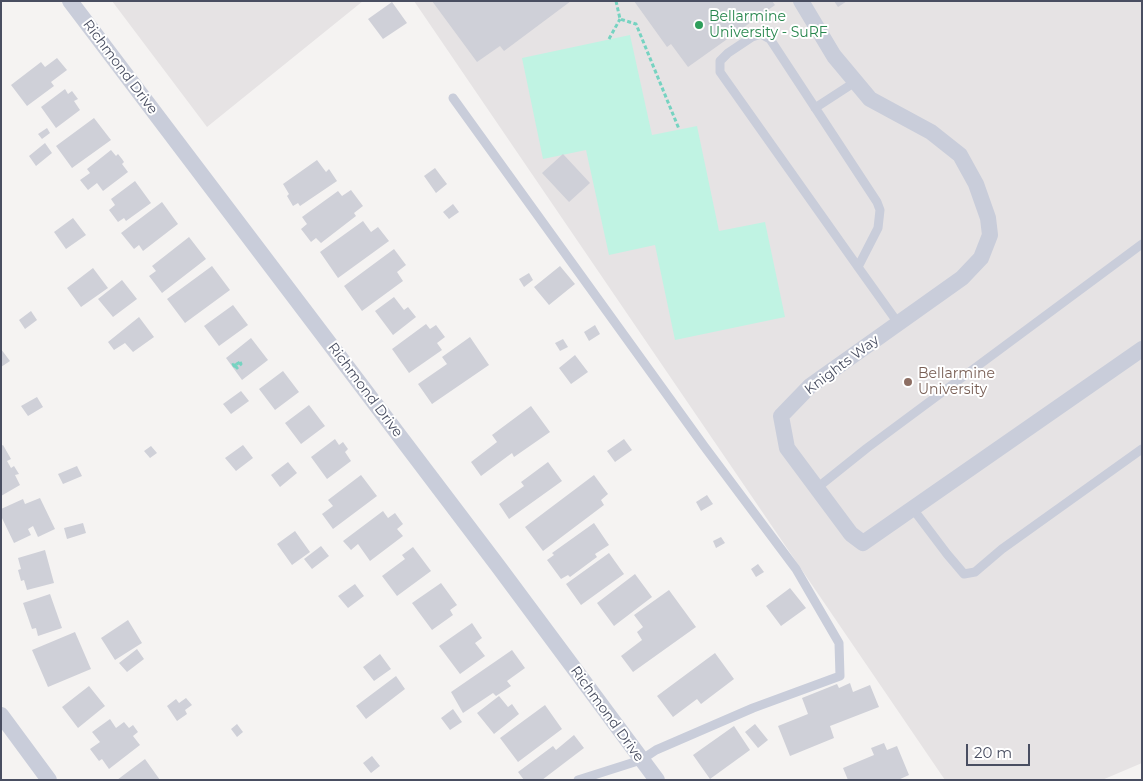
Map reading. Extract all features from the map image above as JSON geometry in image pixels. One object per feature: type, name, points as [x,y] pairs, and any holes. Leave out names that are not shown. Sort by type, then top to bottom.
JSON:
[{"type":"street","name":"Richmond Drive","points":[[70,1],[480,542],[657,780]]},
{"type":"street","name":"Knights Way","points":[[801,1],[834,56],[870,99],[931,132],[960,154],[976,184],[988,218],[990,235],[981,258],[962,278],[810,386],[781,416],[787,448],[851,534],[863,543],[1142,349]]},
{"type":"street","points":[[1,715],[49,780]]},
{"type":"lane","points":[[858,267],[878,228],[880,210],[878,202],[770,39],[761,34],[752,37],[728,52],[720,61],[720,72],[858,267],[898,323]]},
{"type":"lane","points":[[815,108],[855,82]]},
{"type":"lane","points":[[453,98],[704,446],[796,569],[838,643],[840,676],[753,708],[656,750],[641,760],[578,780]]},
{"type":"lane","points":[[817,488],[1142,244]]},
{"type":"lane","points":[[913,508],[964,574],[975,572],[1002,549],[1142,449]]},
{"type":"path","points":[[609,39],[620,19],[616,1]]},
{"type":"path","points":[[620,19],[636,24],[679,130]]},
{"type":"shaded area","points":[[112,1],[363,1],[207,127]]},
{"type":"shaded area","name":"Bellarmine University","points":[[414,1],[1142,1],[1142,763],[1102,780],[945,780]]},
{"type":"green space","points":[[630,35],[652,135],[697,126],[719,231],[765,222],[785,317],[675,340],[655,245],[609,255],[586,150],[543,159],[522,58]]},
{"type":"building","points":[[432,1],[571,1],[504,51],[500,46],[477,62]]},
{"type":"building","name":"Bellarmine University - SuRF","points":[[634,1],[772,1],[775,5],[688,67],[671,44],[667,47]]},
{"type":"building","points":[[834,1],[847,1],[838,7]]},
{"type":"building","points":[[392,2],[407,23],[383,39],[368,19]]},
{"type":"building","points":[[57,58],[67,70],[51,82],[54,86],[27,106],[11,85],[41,62],[45,67]]},
{"type":"building","points":[[65,89],[68,94],[72,91],[78,99],[74,101],[80,110],[56,128],[41,107]]},
{"type":"building","points":[[94,118],[111,140],[72,168],[56,146]]},
{"type":"building","points":[[47,128],[50,133],[42,139],[38,134]]},
{"type":"building","points":[[45,143],[52,153],[36,166],[29,156]]},
{"type":"building","points":[[111,150],[122,159],[124,162],[122,164],[128,172],[103,191],[97,183],[88,190],[80,180],[90,173],[87,169]]},
{"type":"building","points":[[563,154],[590,183],[569,202],[542,173]]},
{"type":"building","points":[[317,160],[326,172],[329,169],[337,181],[300,206],[298,203],[293,206],[283,184]]},
{"type":"building","points":[[435,168],[447,184],[436,193],[424,176]]},
{"type":"building","points":[[135,181],[151,203],[126,221],[124,218],[118,222],[109,210],[115,205],[111,199]]},
{"type":"building","points":[[351,190],[363,206],[354,213],[356,216],[321,243],[316,238],[311,242],[301,229],[307,224],[302,217],[338,191],[342,196]]},
{"type":"building","points":[[162,202],[178,224],[143,251],[139,245],[134,249],[121,233]]},
{"type":"building","points":[[453,204],[459,212],[449,219],[443,212]]},
{"type":"building","points":[[73,218],[86,235],[66,249],[54,232]]},
{"type":"building","points":[[363,221],[371,232],[378,227],[389,241],[338,278],[320,252]]},
{"type":"building","points":[[189,237],[206,259],[162,293],[149,276],[156,271],[152,266]]},
{"type":"building","points":[[394,249],[406,265],[397,272],[403,281],[362,311],[344,286]]},
{"type":"building","points":[[212,266],[230,290],[185,323],[167,299]]},
{"type":"building","points":[[560,266],[575,284],[549,305],[534,287]]},
{"type":"building","points":[[93,268],[108,288],[81,307],[67,288]]},
{"type":"building","points":[[529,273],[533,280],[524,287],[519,279]]},
{"type":"building","points":[[122,280],[137,299],[113,317],[98,299]]},
{"type":"building","points":[[394,297],[404,310],[408,307],[416,317],[393,335],[375,311]]},
{"type":"building","points":[[233,305],[248,325],[219,346],[204,326]]},
{"type":"building","points":[[31,311],[37,320],[25,329],[19,320]]},
{"type":"building","points":[[139,317],[154,337],[133,352],[125,343],[114,350],[108,342]]},
{"type":"building","points":[[426,324],[430,329],[436,325],[445,337],[437,343],[442,350],[409,373],[392,349]]},
{"type":"building","points":[[595,325],[600,334],[589,341],[584,332]]},
{"type":"building","points":[[470,337],[489,365],[432,404],[418,384],[447,364],[442,357]]},
{"type":"building","points":[[251,338],[268,360],[242,380],[226,358]]},
{"type":"building","points":[[563,339],[568,347],[560,351],[555,343]]},
{"type":"building","points":[[1,349],[10,361],[1,367]]},
{"type":"building","points":[[575,355],[588,372],[571,384],[559,368]]},
{"type":"building","points":[[283,371],[299,392],[275,410],[259,389]]},
{"type":"building","points":[[241,391],[249,401],[231,414],[223,404]]},
{"type":"building","points":[[37,397],[43,407],[28,416],[21,406]]},
{"type":"building","points":[[309,405],[325,426],[301,444],[285,423]]},
{"type":"building","points":[[531,406],[550,432],[514,457],[512,453],[481,476],[471,462],[497,442],[492,435]]},
{"type":"building","points":[[335,439],[339,445],[343,442],[348,449],[345,452],[351,461],[327,479],[311,457]]},
{"type":"building","points":[[624,439],[632,450],[615,462],[607,451]]},
{"type":"building","points":[[3,445],[11,459],[7,461],[11,468],[14,466],[19,474],[15,475],[20,485],[1,496],[1,446]]},
{"type":"building","points":[[243,445],[253,458],[236,471],[225,458]]},
{"type":"building","points":[[151,446],[157,453],[150,458],[144,451]]},
{"type":"building","points":[[288,462],[297,473],[280,487],[271,475]]},
{"type":"building","points":[[548,462],[562,481],[509,519],[499,504],[524,486],[521,482]]},
{"type":"building","points":[[77,466],[82,476],[63,484],[58,474]]},
{"type":"building","points":[[361,475],[377,496],[333,529],[322,514],[333,506],[328,500]]},
{"type":"building","points":[[594,475],[608,494],[601,500],[604,505],[543,551],[525,527]]},
{"type":"building","points":[[707,495],[713,504],[701,511],[696,502]]},
{"type":"building","points":[[40,498],[55,529],[38,537],[33,526],[28,529],[31,535],[14,543],[1,516],[1,509],[23,499],[25,504]]},
{"type":"building","points":[[383,511],[388,518],[395,513],[403,524],[397,529],[403,536],[370,561],[358,544],[351,550],[343,541]]},
{"type":"building","points":[[83,523],[86,533],[67,539],[64,528]]},
{"type":"building","points":[[594,523],[609,545],[595,554],[597,557],[570,577],[568,575],[561,579],[547,560],[554,555],[552,553]]},
{"type":"building","points":[[295,531],[310,552],[292,565],[277,544]]},
{"type":"building","points":[[721,537],[725,543],[716,548],[713,541]]},
{"type":"building","points":[[321,546],[329,556],[312,569],[304,559]]},
{"type":"building","points":[[413,547],[431,571],[397,596],[382,576],[405,559],[402,555]]},
{"type":"building","points":[[45,550],[54,583],[27,590],[24,580],[21,581],[18,570],[21,569],[18,558]]},
{"type":"building","points":[[609,553],[624,574],[581,605],[566,584]]},
{"type":"building","points":[[758,564],[764,572],[756,577],[751,569]]},
{"type":"building","points":[[635,574],[652,597],[614,626],[597,603]]},
{"type":"building","points":[[441,583],[457,605],[450,610],[453,615],[432,630],[412,603]]},
{"type":"building","points":[[355,584],[364,596],[348,608],[338,596]]},
{"type":"building","points":[[790,588],[806,608],[781,626],[766,606]]},
{"type":"building","points":[[669,590],[696,627],[633,672],[621,656],[642,640],[637,632],[643,627],[634,615]]},
{"type":"building","points":[[50,594],[62,628],[38,636],[36,628],[32,629],[23,603]]},
{"type":"building","points":[[128,620],[142,643],[115,660],[101,638]]},
{"type":"building","points":[[472,623],[482,638],[475,643],[485,656],[460,674],[439,646]]},
{"type":"building","points":[[75,632],[91,669],[48,687],[32,650]]},
{"type":"building","points":[[137,649],[144,659],[127,672],[119,663]]},
{"type":"building","points":[[512,650],[525,668],[507,681],[511,686],[496,696],[493,693],[463,713],[451,692]]},
{"type":"building","points":[[715,653],[734,679],[701,704],[697,699],[673,717],[657,696]]},
{"type":"building","points":[[380,654],[391,669],[374,681],[363,667]]},
{"type":"building","points":[[396,676],[405,689],[366,719],[356,706]]},
{"type":"building","points":[[850,683],[853,692],[870,685],[879,707],[830,726],[834,738],[790,756],[778,726],[808,714],[802,698],[837,684],[839,688]]},
{"type":"building","points":[[89,686],[105,706],[78,728],[62,707]]},
{"type":"building","points":[[499,696],[508,707],[512,704],[519,714],[494,734],[477,713]]},
{"type":"building","points":[[186,698],[192,705],[185,710],[187,714],[177,721],[167,706],[176,699],[179,703]]},
{"type":"building","points":[[545,705],[562,729],[518,762],[500,738]]},
{"type":"building","points":[[453,709],[462,722],[450,730],[441,718]]},
{"type":"building","points":[[110,719],[116,728],[124,722],[129,728],[133,725],[138,732],[133,736],[140,745],[109,769],[102,759],[99,761],[90,749],[100,742],[92,732]]},
{"type":"building","points":[[237,724],[243,732],[237,737],[231,729]]},
{"type":"building","points":[[755,724],[768,740],[758,748],[745,732]]},
{"type":"building","points":[[734,726],[750,750],[710,779],[693,755]]},
{"type":"building","points":[[574,735],[584,748],[542,780],[524,780],[518,772],[553,746],[556,750]]},
{"type":"building","points":[[884,743],[887,750],[897,746],[909,775],[898,780],[848,780],[843,768],[874,755],[871,748]]},
{"type":"building","points":[[372,756],[380,766],[371,773],[363,763]]},
{"type":"building","points":[[145,759],[160,780],[117,780]]},
{"type":"place","name":"Bellarmine University - SuRF","points":[[699,25]]},
{"type":"place","name":"Bellarmine University","points":[[908,382]]}]
